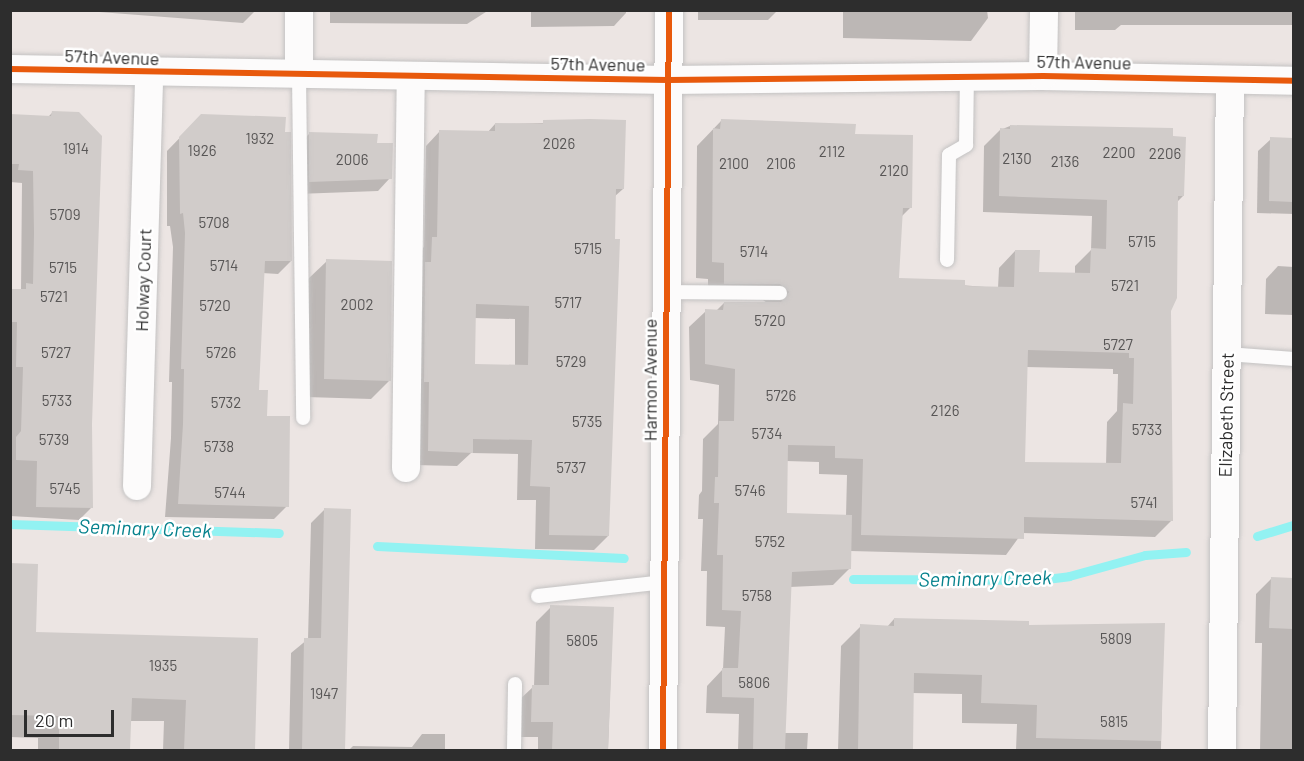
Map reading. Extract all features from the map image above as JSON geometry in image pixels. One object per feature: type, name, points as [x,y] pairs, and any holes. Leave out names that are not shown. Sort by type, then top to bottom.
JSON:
[{"type":"street","points":[[299,75],[300,10]]},
{"type":"street","name":"Harmon Avenue","points":[[663,750],[669,10]]},
{"type":"street","points":[[1043,76],[1044,10]]},
{"type":"street","name":"57th Avenue","points":[[10,69],[668,80],[1043,76],[1293,81]]},
{"type":"street","name":"Holway Court","points":[[137,486],[149,73]]},
{"type":"street","points":[[406,468],[411,77]]},
{"type":"street","name":"Elizabeth Street","points":[[1222,750],[1230,80]]},
{"type":"lane","points":[[299,75],[303,418]]},
{"type":"lane","points":[[947,260],[949,155],[966,145],[967,77]]},
{"type":"lane","points":[[666,292],[780,293]]},
{"type":"lane","points":[[1227,354],[1293,359]]},
{"type":"lane","points":[[538,596],[664,582]]},
{"type":"lane","points":[[514,750],[516,684]]},
{"type":"building","points":[[52,111],[79,112],[102,136],[92,424],[93,508],[36,507],[37,461],[16,460],[16,437],[21,431],[23,367],[16,367],[17,322],[10,322],[10,289],[26,289],[26,283],[33,284],[33,171],[18,170],[19,164],[10,164],[10,114],[51,116]]},
{"type":"building","points":[[201,114],[286,117],[285,132],[291,132],[292,261],[265,261],[259,390],[268,390],[267,416],[290,416],[289,507],[178,504],[183,424],[184,369],[181,369],[185,233],[183,213],[180,214],[179,137]]},
{"type":"building","points":[[721,119],[856,124],[855,134],[913,135],[912,208],[903,208],[899,278],[965,280],[965,286],[1014,287],[1015,250],[1040,250],[1039,272],[1090,273],[1091,248],[1106,249],[1107,200],[999,196],[1000,128],[1010,129],[1010,125],[1173,128],[1173,136],[1186,137],[1184,196],[1178,196],[1177,298],[1171,311],[1173,521],[1024,517],[1024,539],[861,535],[863,459],[835,458],[835,446],[788,445],[787,513],[852,515],[851,569],[792,572],[785,750],[753,750],[754,698],[722,697],[722,668],[738,668],[741,611],[722,610],[723,555],[717,555],[719,503],[714,503],[715,477],[718,477],[719,421],[734,421],[735,369],[705,364],[705,309],[723,310],[724,302],[781,302],[789,292],[780,284],[724,284],[724,263],[712,262],[713,128],[720,129]],"holes":[[[1028,350],[1129,353],[1129,358],[1134,358],[1133,404],[1123,403],[1121,463],[1025,462]]]},
{"type":"building","points":[[543,120],[626,120],[624,189],[616,189],[615,239],[620,239],[609,536],[549,535],[550,487],[530,486],[532,440],[473,439],[473,453],[428,451],[429,382],[424,382],[425,262],[431,262],[432,237],[437,237],[439,130],[495,131],[495,123],[543,124]],"holes":[[[476,304],[529,306],[528,365],[475,364]]]},
{"type":"building","points":[[309,132],[378,134],[377,143],[393,143],[392,179],[309,182]]},
{"type":"building","points":[[1270,137],[1293,138],[1293,202],[1269,201]]},
{"type":"building","points":[[326,259],[392,261],[391,381],[324,379]]},
{"type":"building","points":[[324,508],[351,509],[345,750],[302,750],[304,638],[321,638]]},
{"type":"building","points":[[10,563],[38,564],[36,632],[258,638],[255,750],[184,750],[186,700],[132,698],[130,750],[59,750],[59,716],[10,715]]},
{"type":"building","points":[[1271,577],[1293,578],[1293,629],[1269,628]]},
{"type":"building","points":[[550,605],[614,607],[608,750],[552,750],[553,722],[531,722],[532,685],[549,685]]},
{"type":"building","points":[[894,618],[1029,621],[1029,625],[1165,623],[1161,741],[1036,738],[1037,705],[981,703],[982,675],[914,673],[913,750],[858,750],[860,624],[894,626]]},
{"type":"waterway","name":"Seminary Creek","points":[[10,524],[279,533]]},
{"type":"waterway","name":"Seminary Creek","points":[[1257,536],[1294,525]]},
{"type":"waterway","name":"Seminary Creek","points":[[377,546],[624,558]]},
{"type":"waterway","name":"Seminary Creek","points":[[853,579],[1038,580],[1069,576],[1145,555],[1186,552]]},
{"type":"cycle path","points":[[663,750],[669,10]]},
{"type":"cycle path","points":[[10,69],[668,80],[1043,76],[1294,81]]}]
